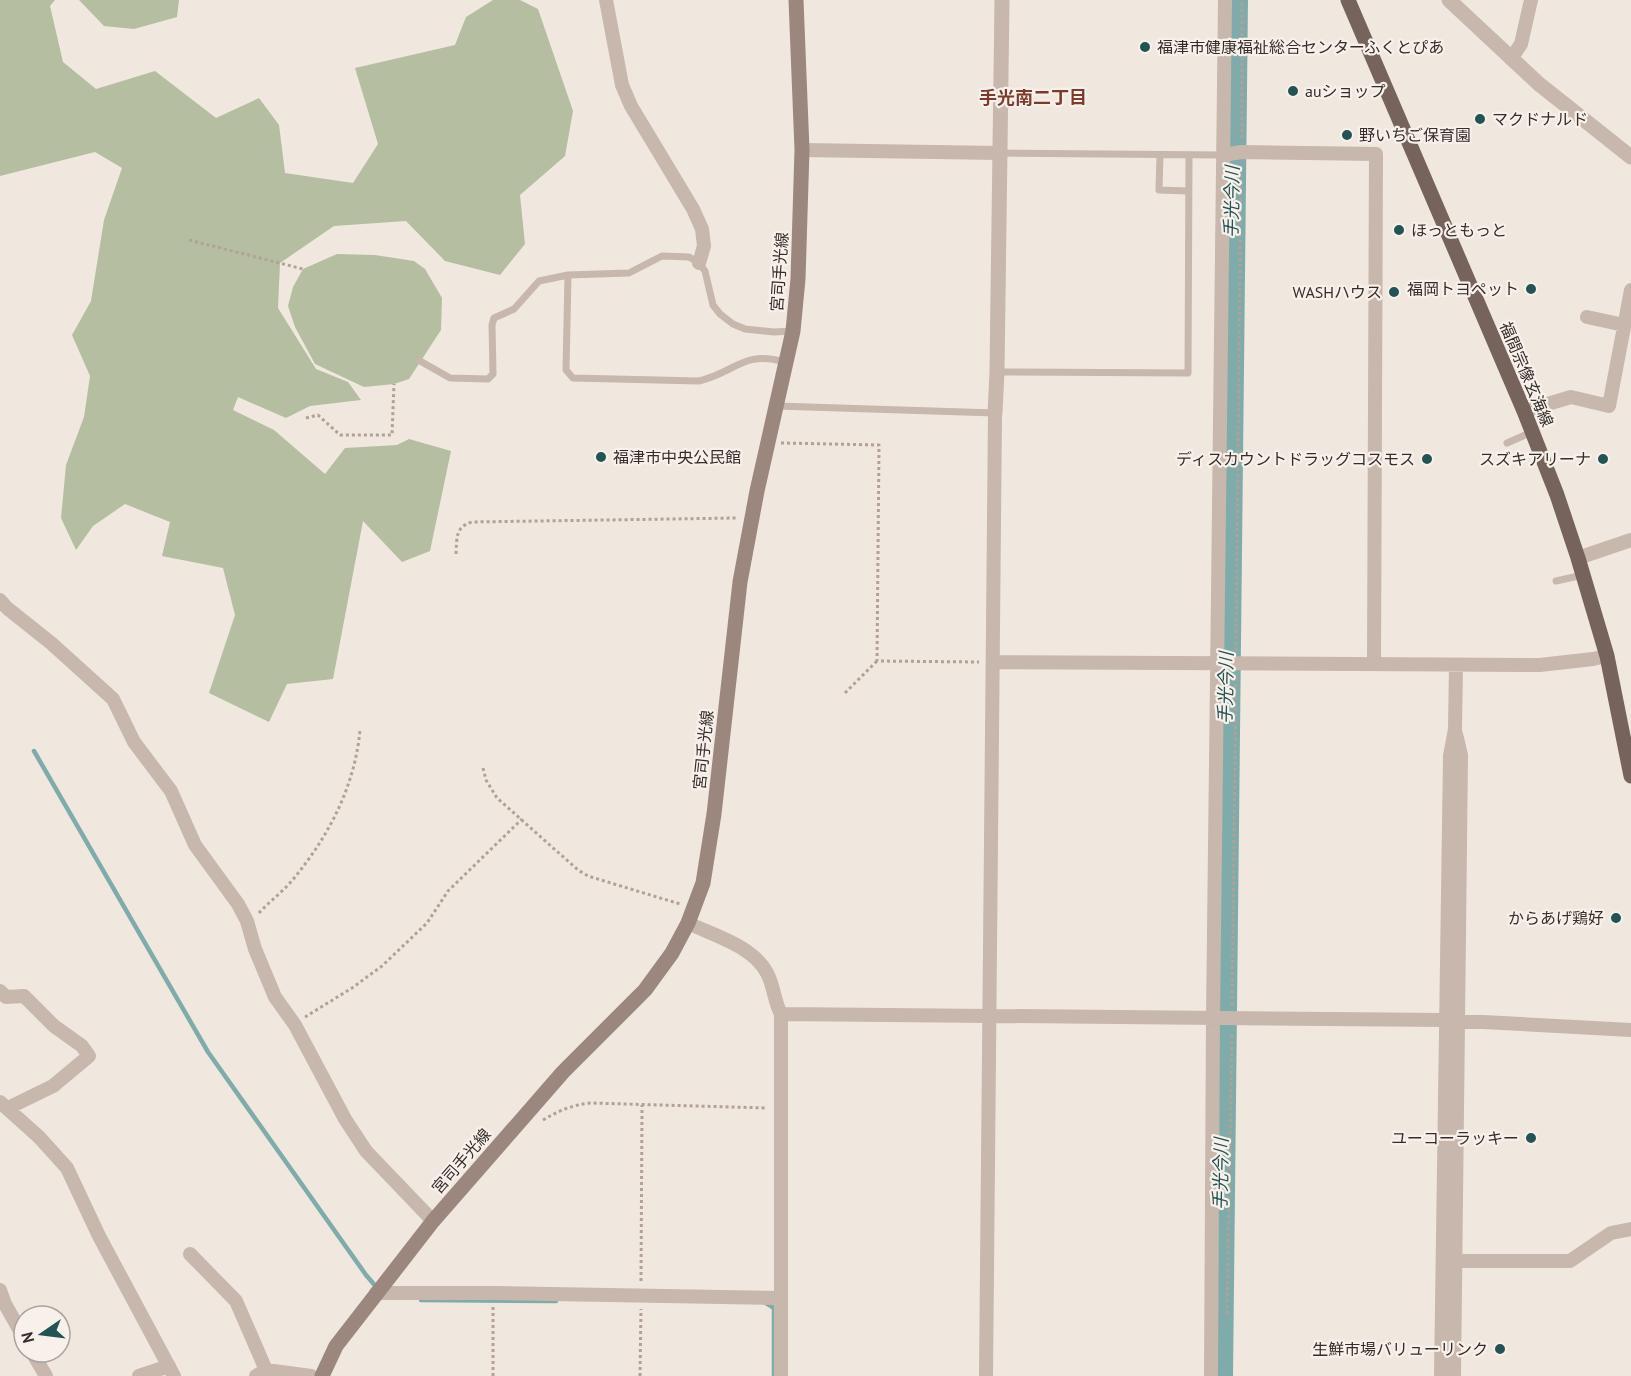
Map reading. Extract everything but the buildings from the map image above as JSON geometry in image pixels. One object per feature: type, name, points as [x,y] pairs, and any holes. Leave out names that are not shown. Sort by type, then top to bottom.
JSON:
[{"type":"main road","name":"宮司手光線","points":[[322,1376],[336,1346],[433,1221],[563,1072],[645,990],[672,953],[703,883],[711,841],[740,582],[767,442],[793,331],[800,248],[802,150],[796,0]]},
{"type":"main road","name":"福間宗像玄海線","points":[[1348,0],[1524,411],[1557,495],[1607,656],[1631,776]]},
{"type":"street","points":[[606,0],[622,85],[631,106],[693,209],[702,229],[704,246],[699,263]]},
{"type":"street","points":[[986,1376],[995,412],[1002,0]]},
{"type":"street","points":[[1211,1376],[1223,1018],[1227,664],[1232,154],[1225,0]]},
{"type":"street","points":[[1449,0],[1510,59],[1631,157]]},
{"type":"street","points":[[1510,59],[1521,44],[1531,0]]},
{"type":"street","points":[[802,150],[1000,153]]},
{"type":"street","points":[[1232,154],[1376,154],[1374,664]]},
{"type":"street","points":[[1524,411],[1571,397],[1609,406],[1631,290]]},
{"type":"street","points":[[1587,317],[1624,325]]},
{"type":"street","points":[[1578,558],[1631,540]]},
{"type":"street","points":[[0,600],[113,699],[134,742],[171,791],[195,845],[238,904],[247,921],[255,949],[274,997],[295,1025],[345,1119],[366,1151],[433,1221]]},
{"type":"street","points":[[993,662],[1540,665],[1607,656]]},
{"type":"street","points":[[1441,1376],[1448,1261],[1454,873],[1450,756],[1455,729],[1456,665]]},
{"type":"street","points":[[690,916],[754,957],[767,974],[775,1003],[781,1014],[781,1376]]},
{"type":"street","points":[[0,991],[6,997],[24,996],[54,1026],[82,1046],[89,1056],[53,1086],[4,1105],[39,1137],[67,1168],[99,1236],[171,1371],[139,1376]]},
{"type":"street","points":[[781,1014],[1452,1021],[1631,1030]]},
{"type":"street","points":[[1448,1261],[1570,1261],[1611,1233],[1631,1229]]},
{"type":"street","points":[[190,1254],[236,1300],[261,1373],[311,1376]]},
{"type":"street","points":[[1448,1261],[1454,1376]]},
{"type":"street","points":[[0,1290],[12,1317]]},
{"type":"street","points":[[376,1293],[780,1298]]},
{"type":"lane","points":[[1000,153],[1189,156],[1232,154]]},
{"type":"lane","points":[[1160,155],[1159,190],[1188,191]]},
{"type":"lane","points":[[997,372],[1188,373],[1189,156]]},
{"type":"lane","points":[[420,362],[450,378],[488,379],[493,374],[494,365],[492,325],[494,318],[514,309],[539,281],[568,275],[629,273],[662,256],[689,257],[699,263],[705,271],[713,304],[720,314],[733,324],[774,332],[793,331]]},
{"type":"lane","points":[[568,275],[566,370],[573,378],[699,381],[717,377],[740,362],[754,359],[768,358],[787,363]]},
{"type":"lane","points":[[777,406],[995,412]]},
{"type":"lane","points":[[1507,443],[1532,432]]},
{"type":"lane","points":[[1556,581],[1583,575]]},
{"type":"path","points":[[1227,1316],[1223,1018],[1232,154],[1242,0]]},
{"type":"path","points":[[189,240],[303,269]]},
{"type":"path","points":[[306,418],[318,415],[340,435],[392,435],[394,384]]},
{"type":"path","points":[[767,442],[879,445],[877,661],[845,693]]},
{"type":"path","points":[[456,554],[457,532],[463,525],[472,522],[731,517],[751,519]]},
{"type":"path","points":[[877,661],[993,662]]},
{"type":"path","points":[[247,921],[294,878],[328,829],[351,782],[358,755],[360,730]]},
{"type":"path","points":[[483,768],[486,780],[497,798],[578,870],[690,916]]},
{"type":"path","points":[[295,1025],[382,966],[427,923],[448,891],[522,819]]},
{"type":"path","points":[[542,1121],[560,1110],[590,1103],[780,1108]]},
{"type":"path","points":[[640,1376],[642,1104]]},
{"type":"path","points":[[493,1293],[493,1376]]},
{"type":"green space","points":[[0,0],[55,0],[50,6],[63,62],[96,89],[155,71],[216,118],[259,98],[279,125],[285,173],[353,183],[378,144],[355,68],[455,45],[466,17],[493,0],[520,0],[538,9],[573,111],[565,156],[520,195],[525,244],[500,275],[445,261],[406,221],[334,226],[280,263],[278,308],[316,369],[348,382],[361,400],[310,406],[286,418],[238,397],[233,410],[274,430],[325,474],[345,448],[397,445],[409,439],[451,451],[430,551],[402,562],[363,521],[333,679],[287,684],[269,722],[209,693],[235,615],[223,568],[162,556],[170,522],[125,504],[93,526],[76,550],[61,518],[66,465],[84,417],[90,376],[72,335],[91,301],[104,220],[122,168],[95,152],[0,176]]},
{"type":"green space","points":[[79,0],[179,0],[177,17],[134,29],[104,26]]},
{"type":"green space","points":[[337,254],[375,255],[414,261],[425,269],[442,298],[441,330],[409,379],[394,384],[364,387],[315,364],[295,327],[288,306],[293,287],[303,269]]},
{"type":"waterway","name":"手光今川","points":[[1219,1376],[1234,0]]},
{"type":"waterway","points":[[34,751],[208,1052],[378,1289]]},
{"type":"waterway","points":[[421,1300],[556,1301]]},
{"type":"waterway","points":[[766,1303],[774,1308],[774,1376]]},
{"type":"place","name":"福津市健康福祉総合センターふくとぴあ","points":[[1145,47]]},
{"type":"place","name":"auショップ","points":[[1293,91]]},
{"type":"place","name":"マクドナルド","points":[[1480,119]]},
{"type":"place","name":"野いちご保育園","points":[[1347,135]]},
{"type":"place","name":"ほっともっと","points":[[1399,230]]},
{"type":"place","name":"福岡トヨペット","points":[[1531,289]]},
{"type":"place","name":"WASHハウス","points":[[1394,292]]},
{"type":"place","name":"福津市中央公民館","points":[[601,457]]},
{"type":"place","name":"ディスカウントドラッグコスモス","points":[[1427,459]]},
{"type":"place","name":"スズキアリーナ","points":[[1603,459]]},
{"type":"place","name":"からあげ鶏好","points":[[1616,918]]},
{"type":"place","name":"ユーコーラッキー","points":[[1531,1138]]},
{"type":"place","name":"生鮮市場バリューリンク","points":[[1500,1349]]},
{"type":"district","name":"手光南二丁目","points":[[1033,98]]}]
